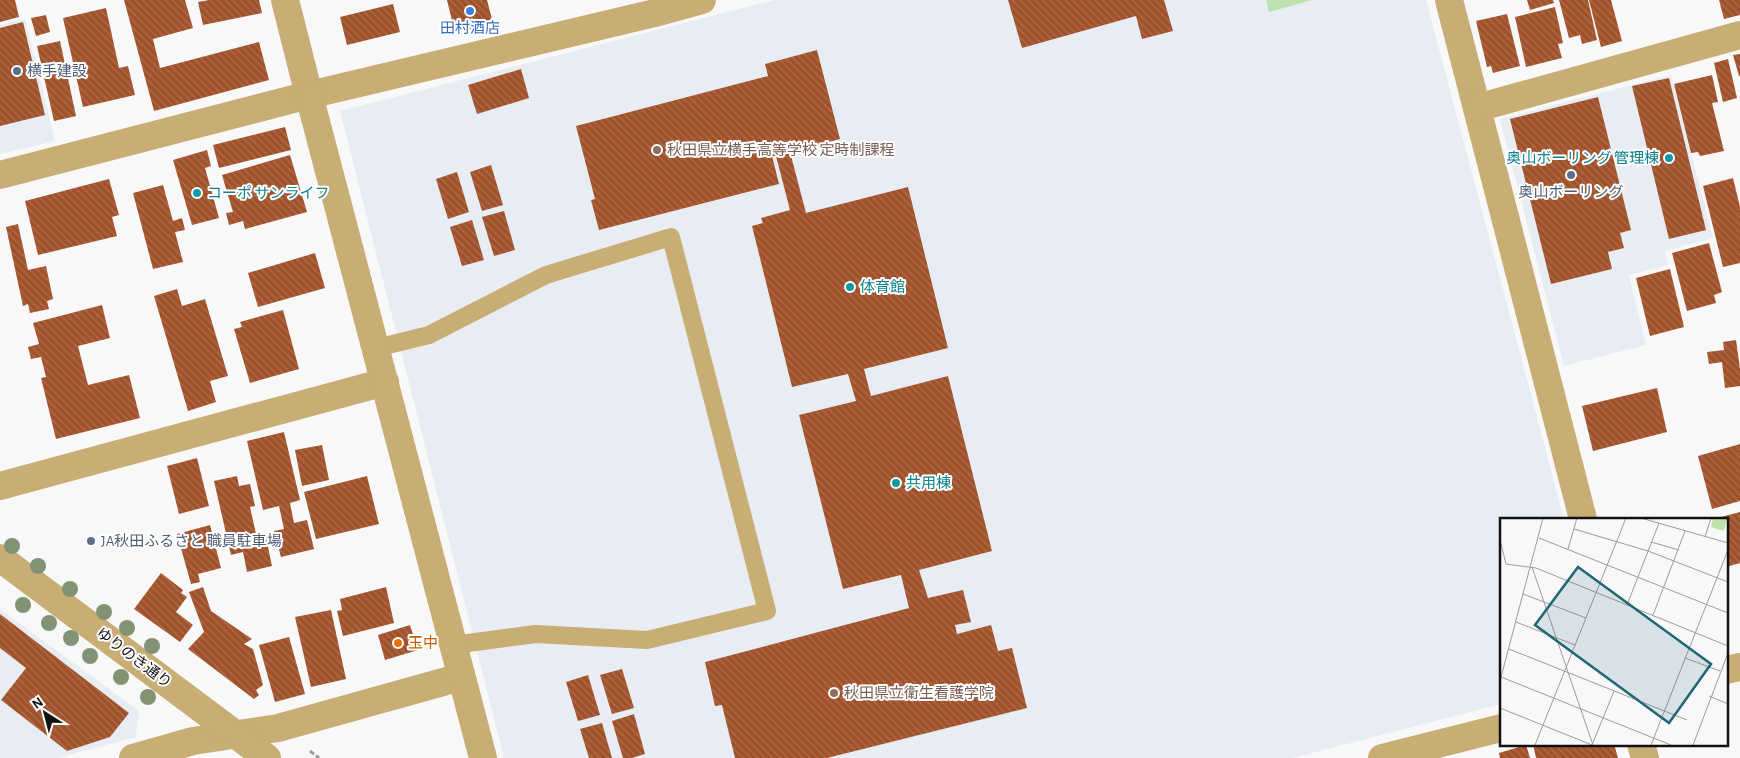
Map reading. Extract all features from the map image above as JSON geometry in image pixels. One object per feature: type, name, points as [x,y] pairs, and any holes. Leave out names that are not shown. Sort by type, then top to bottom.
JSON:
[{"type":"street","points":[[285,0],[483,758]]},
{"type":"street","points":[[0,176],[654,6],[702,0]]},
{"type":"street","points":[[1449,0],[1583,518]]},
{"type":"street","points":[[1477,108],[1740,35]]},
{"type":"street","points":[[0,486],[385,382]]},
{"type":"street","name":"ゆりのき通り","points":[[0,558],[267,758]]},
{"type":"street","points":[[133,758],[193,741],[278,728],[461,677]]},
{"type":"street","points":[[1382,758],[1500,728]]},
{"type":"lane","points":[[376,348],[429,335],[546,275],[671,237],[767,611],[646,640],[535,634],[453,645]]},
{"type":"shaded area","points":[[774,0],[1426,0],[1564,518],[1500,518],[1500,704],[1293,758],[504,758],[340,111]]},
{"type":"shaded area","name":"横手建設","points":[[25,19],[55,141],[0,154],[0,25]]},
{"type":"shaded area","points":[[1671,75],[1713,238],[1665,251],[1668,265],[1629,275],[1646,345],[1564,366],[1500,119]]},
{"type":"shaded area","points":[[0,609],[139,711],[136,737],[57,758],[0,758]]},
{"type":"green space","points":[[1266,0],[1312,0],[1269,12]]},
{"type":"building","points":[[0,0],[15,0],[19,17],[0,22]]},
{"type":"building","points":[[124,0],[185,0],[193,28],[153,39],[160,68],[259,42],[269,80],[154,111]]},
{"type":"building","points":[[209,0],[259,0],[262,13],[203,25],[198,2]]},
{"type":"building","name":"田村酒店","points":[[447,0],[487,0],[493,23],[455,33]]},
{"type":"building","points":[[1008,0],[1164,0],[1173,31],[1142,39],[1136,16],[1022,48]]},
{"type":"building","points":[[1527,0],[1553,0],[1554,3],[1530,10]]},
{"type":"building","points":[[1559,0],[1588,0],[1597,40],[1582,44],[1580,35],[1569,38]]},
{"type":"building","points":[[1589,0],[1611,0],[1622,41],[1601,47]]},
{"type":"building","points":[[1719,0],[1740,0],[1740,15],[1724,19]]},
{"type":"building","points":[[393,4],[400,32],[347,45],[340,17]]},
{"type":"building","points":[[1555,7],[1563,43],[1558,44],[1562,58],[1526,67],[1515,17]]},
{"type":"building","points":[[106,8],[119,68],[128,66],[135,95],[83,107],[63,18]]},
{"type":"building","points":[[1507,14],[1520,66],[1493,73],[1491,66],[1487,67],[1476,21]]},
{"type":"building","points":[[46,15],[50,32],[36,36],[31,18]]},
{"type":"building","name":"横手建設","points":[[23,22],[45,115],[0,126],[0,28]]},
{"type":"building","points":[[60,41],[76,116],[54,121],[37,46]]},
{"type":"building","points":[[817,50],[840,139],[790,152],[806,213],[908,187],[948,348],[864,369],[871,396],[948,376],[992,551],[919,570],[928,598],[963,590],[971,622],[955,625],[957,634],[991,625],[998,651],[1012,648],[1027,708],[827,758],[735,758],[722,705],[715,706],[705,662],[909,608],[901,575],[843,589],[799,415],[856,401],[848,374],[792,387],[752,226],[763,223],[761,218],[790,210],[776,156],[772,156],[779,184],[599,230],[591,200],[595,199],[576,126],[768,76],[765,64]]},
{"type":"building","points":[[1740,54],[1740,76],[1739,76],[1733,55]]},
{"type":"building","points":[[1728,59],[1737,98],[1723,102],[1714,63]]},
{"type":"building","points":[[521,69],[529,98],[477,114],[468,85]]},
{"type":"building","points":[[1712,75],[1718,102],[1712,103],[1724,151],[1700,156],[1698,152],[1691,153],[1674,84]]},
{"type":"building","name":"奥山ボーリング 管理棟","points":[[1669,78],[1706,230],[1669,239],[1632,86]]},
{"type":"building","name":"奥山ボーリング","points":[[1598,97],[1631,230],[1620,233],[1624,248],[1608,252],[1612,269],[1551,284],[1510,119]]},
{"type":"building","points":[[285,127],[291,150],[219,168],[213,145]]},
{"type":"building","name":"コーポ サンライフ","points":[[207,150],[211,166],[205,168],[219,218],[192,225],[173,160]]},
{"type":"building","points":[[290,155],[307,212],[245,229],[243,221],[229,225],[226,213],[233,212],[222,175]]},
{"type":"building","points":[[491,165],[503,205],[482,211],[470,172]]},
{"type":"building","points":[[457,172],[469,212],[448,219],[436,179]]},
{"type":"building","points":[[1733,178],[1740,207],[1740,263],[1723,267],[1703,186]]},
{"type":"building","points":[[109,179],[119,215],[112,217],[117,236],[38,255],[25,201]]},
{"type":"building","points":[[163,185],[173,221],[182,218],[185,230],[175,232],[183,262],[153,269],[133,193]]},
{"type":"building","points":[[504,211],[515,250],[494,256],[482,217]]},
{"type":"building","points":[[472,220],[484,260],[462,266],[450,227]]},
{"type":"building","points":[[18,224],[28,270],[46,266],[53,299],[47,301],[49,309],[30,313],[28,304],[23,306],[6,227]]},
{"type":"building","points":[[1709,243],[1722,292],[1714,295],[1716,303],[1687,311],[1672,253]]},
{"type":"building","points":[[315,253],[325,288],[258,307],[248,273]]},
{"type":"building","points":[[1670,269],[1684,327],[1650,336],[1636,278]]},
{"type":"building","points":[[177,289],[182,306],[205,299],[228,376],[210,381],[216,402],[188,411],[154,296]]},
{"type":"building","points":[[102,305],[110,338],[78,346],[88,385],[129,375],[140,418],[56,439],[41,378],[46,377],[41,357],[31,359],[28,347],[39,344],[33,323]]},
{"type":"building","points":[[283,310],[299,369],[250,383],[234,329],[242,327],[240,322]]},
{"type":"building","points":[[1736,340],[1740,386],[1725,388],[1722,362],[1709,364],[1707,352],[1724,350],[1723,342]]},
{"type":"building","points":[[1657,388],[1667,432],[1593,451],[1582,406]]},
{"type":"building","points":[[284,432],[300,500],[290,503],[294,523],[307,520],[314,549],[281,557],[274,531],[284,529],[279,506],[263,510],[247,441]]},
{"type":"building","points":[[1740,444],[1740,501],[1712,509],[1698,456]]},
{"type":"building","points":[[322,445],[329,480],[302,486],[295,450]]},
{"type":"building","points":[[197,458],[209,506],[179,514],[167,466]]},
{"type":"building","points":[[237,476],[239,486],[250,484],[255,506],[250,507],[256,534],[265,533],[272,566],[247,572],[243,552],[231,555],[214,481]]},
{"type":"building","points":[[367,476],[379,524],[316,539],[304,492]]},
{"type":"building","points":[[1740,512],[1740,563],[1728,566],[1728,518],[1717,518]]},
{"type":"building","points":[[210,525],[221,568],[198,574],[200,582],[191,584],[177,534]]},
{"type":"building","points":[[161,573],[183,590],[181,593],[187,597],[176,612],[193,625],[180,642],[134,609]]},
{"type":"building","points":[[203,587],[211,611],[252,639],[244,644],[253,649],[263,685],[256,690],[259,695],[254,699],[188,649],[204,632],[189,592]]},
{"type":"building","points":[[386,587],[394,623],[343,636],[337,611],[342,610],[340,599]]},
{"type":"building","points":[[331,610],[346,679],[311,687],[295,617]]},
{"type":"building","points":[[0,614],[129,713],[110,737],[67,751],[1,700],[26,668],[0,648]]},
{"type":"building","name":"玉中","points":[[410,625],[418,650],[385,660],[378,635]]},
{"type":"building","points":[[289,637],[305,694],[275,702],[259,645]]},
{"type":"building","points":[[622,669],[634,708],[612,714],[600,675]]},
{"type":"building","points":[[588,675],[600,715],[578,721],[566,682]]},
{"type":"building","points":[[634,714],[645,754],[632,758],[623,758],[612,721]]},
{"type":"building","points":[[602,723],[612,758],[589,758],[580,729]]},
{"type":"building","points":[[1526,746],[1530,758],[1500,758],[1499,753]]},
{"type":"building","points":[[1533,746],[1615,746],[1618,758],[1536,758]]},
{"type":"place","name":"田村酒店","points":[[470,11]]},
{"type":"place","name":"横手建設","points":[[17,71]]},
{"type":"place","name":"秋田県立横手高等学校 定時制課程","points":[[657,150]]},
{"type":"place","name":"奥山ボーリング 管理棟","points":[[1669,158]]},
{"type":"place","name":"奥山ボーリング","points":[[1571,175]]},
{"type":"place","name":"コーポ サンライフ","points":[[197,193]]},
{"type":"place","name":"体育館","points":[[850,287]]},
{"type":"place","name":"共用棟","points":[[896,483]]},
{"type":"place","name":"JA秋田ふるさと 職員駐車場","points":[[91,541]]},
{"type":"place","name":"玉中","points":[[398,643]]},
{"type":"place","name":"秋田県立衛生看護学院","points":[[834,693]]}]
